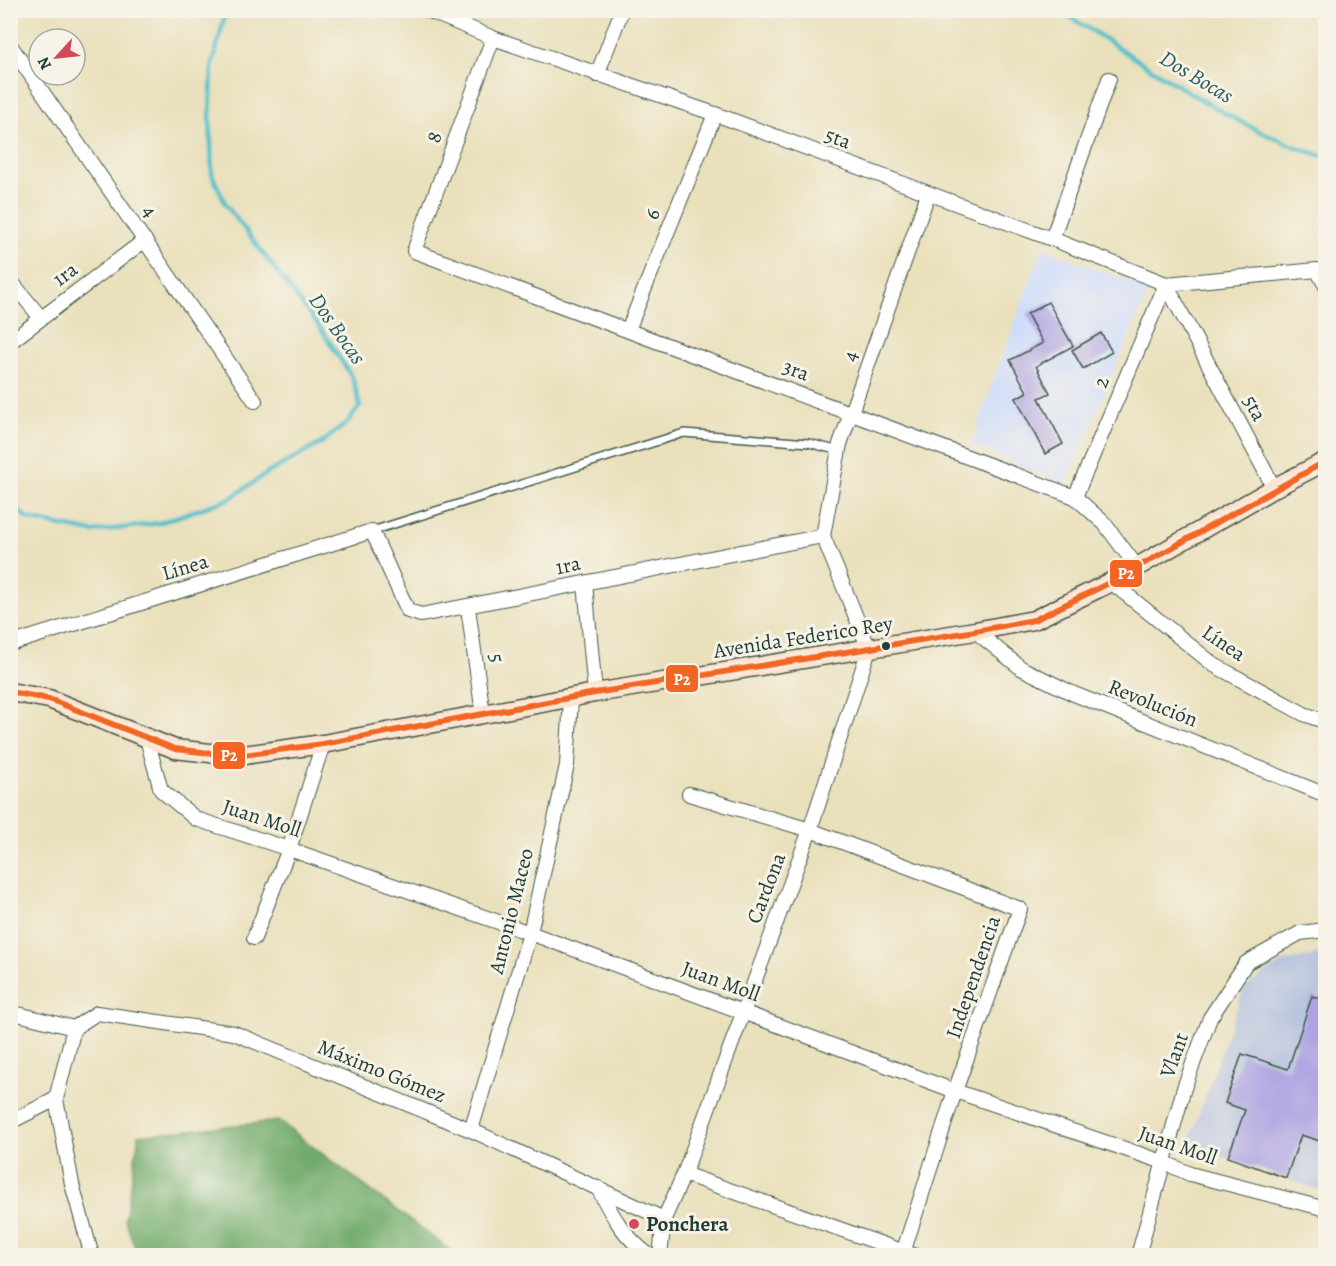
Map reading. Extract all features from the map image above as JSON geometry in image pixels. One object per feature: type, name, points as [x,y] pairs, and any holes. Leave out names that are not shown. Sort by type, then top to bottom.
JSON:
[{"type":"main road","name":"Avenida Federico Rey","points":[[10,692],[49,699],[175,749],[236,756],[322,744],[595,693],[1034,620],[1111,582],[1274,488],[1323,466]]},
{"type":"street","name":"5ta","points":[[427,10],[493,38],[715,114],[1052,239],[1166,284],[1317,270],[1326,286]]},
{"type":"street","points":[[597,75],[622,10]]},
{"type":"street","name":"8","points":[[414,250],[493,38]]},
{"type":"street","name":"4","points":[[10,45],[255,400]]},
{"type":"street","points":[[1052,239],[1109,79]]},
{"type":"street","name":"6","points":[[628,330],[715,114]]},
{"type":"street","name":"4","points":[[823,536],[839,451],[928,194]]},
{"type":"street","name":"1ra","points":[[10,342],[145,240]]},
{"type":"street","name":"3ra","points":[[414,250],[1075,497],[1104,523],[1137,567]]},
{"type":"street","points":[[10,280],[41,318]]},
{"type":"street","name":"5ta","points":[[1166,284],[1274,488]]},
{"type":"street","name":"2","points":[[1075,497],[1166,284]]},
{"type":"street","name":"1ra","points":[[372,531],[408,611],[421,615],[468,608],[823,536]]},
{"type":"street","name":"Línea","points":[[10,644],[372,531]]},
{"type":"street","points":[[823,536],[868,649]]},
{"type":"street","name":"Línea","points":[[1111,582],[1214,665],[1304,714],[1326,722]]},
{"type":"street","points":[[585,583],[595,693]]},
{"type":"street","name":"5","points":[[468,608],[483,714]]},
{"type":"street","name":"Revolución","points":[[975,631],[1021,668],[1074,694],[1326,795]]},
{"type":"street","name":"Cardona","points":[[660,1256],[664,1219],[684,1174],[810,830],[868,649]]},
{"type":"street","name":"Antonio Maceo","points":[[471,1130],[530,933],[567,765],[571,698]]},
{"type":"street","name":"Juan Moll","points":[[147,739],[161,790],[196,819],[530,933],[955,1091],[1163,1162],[1190,1174],[1326,1209]]},
{"type":"street","points":[[254,938],[289,849],[322,744]]},
{"type":"street","name":"Independencia","points":[[689,794],[810,830],[1020,909],[955,1091],[907,1254]]},
{"type":"street","name":"Vlant","points":[[1138,1256],[1184,1088],[1210,1018],[1246,963],[1300,933],[1326,930]]},
{"type":"street","points":[[10,1012],[74,1028],[56,1099],[72,1184],[92,1256]]},
{"type":"street","name":"Máximo Gómez","points":[[74,1028],[98,1013],[234,1033],[471,1130],[664,1219]]},
{"type":"street","points":[[10,1122],[56,1099]]},
{"type":"street","points":[[684,1174],[907,1254]]},
{"type":"street","points":[[598,1188],[621,1229],[631,1241],[650,1256]]},
{"type":"lane","points":[[372,531],[684,433],[809,443],[839,451]]},
{"type":"shaded area","points":[[1042,248],[1149,289],[1065,486],[971,444]]},
{"type":"shaded area","points":[[1325,953],[1325,1192],[1188,1145],[1244,988],[1282,962]]},
{"type":"green space","points":[[279,1121],[456,1255],[138,1255],[125,1220],[139,1135]]},
{"type":"building","points":[[1048,302],[1073,346],[1036,366],[1050,393],[1039,398],[1063,444],[1045,454],[1016,398],[1027,392],[1010,360],[1043,343],[1027,314]]},
{"type":"building","points":[[1101,333],[1112,352],[1083,369],[1072,350]]},
{"type":"building","points":[[1312,996],[1326,1001],[1326,1135],[1323,1142],[1301,1135],[1286,1178],[1228,1157],[1245,1110],[1225,1103],[1242,1054],[1288,1069]]},
{"type":"waterway","name":"Dos Bocas","points":[[10,503],[28,519],[93,532],[159,523],[229,499],[269,472],[320,444],[347,423],[360,406],[353,379],[321,329],[226,205],[212,174],[210,118],[212,67],[226,10]]},
{"type":"waterway","name":"Dos Bocas","points":[[1058,10],[1221,111],[1255,129],[1326,157]]},
{"type":"transit line","name":"P2","points":[[10,692],[49,699],[175,749],[236,756],[323,744],[595,693],[975,631],[1034,620],[1111,582],[1326,461]]},
{"type":"place","name":"Ponchera","points":[[634,1224]]}]
